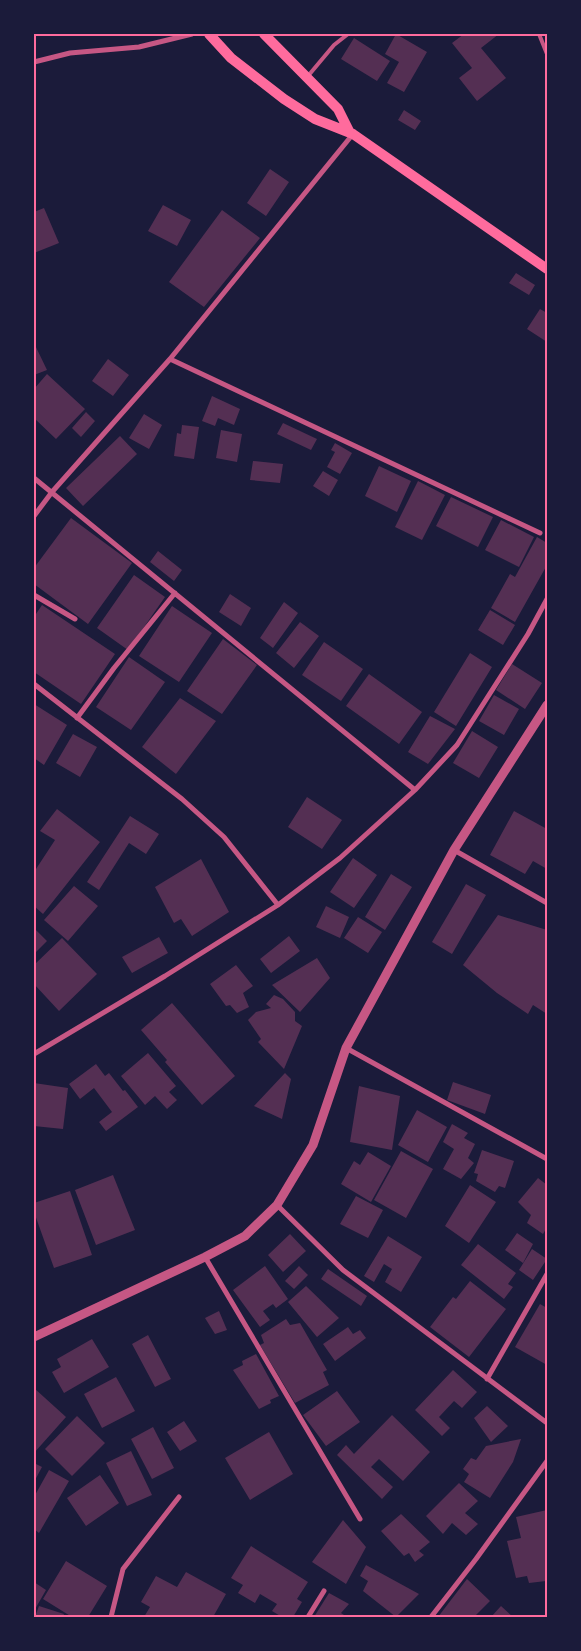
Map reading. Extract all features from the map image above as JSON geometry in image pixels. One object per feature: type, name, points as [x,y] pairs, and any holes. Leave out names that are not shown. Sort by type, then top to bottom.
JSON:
[{"type":"main road","points":[[209,34],[231,58],[284,99],[315,119],[351,132],[547,269]]},
{"type":"main road","points":[[264,34],[338,109],[351,132]]},
{"type":"street","points":[[34,62],[70,53],[139,47],[192,34]]},
{"type":"street","points":[[34,516],[52,492],[170,359],[351,132]]},
{"type":"street","points":[[170,359],[540,533]]},
{"type":"street","points":[[34,478],[415,790]]},
{"type":"street","points":[[77,718],[114,668],[175,593]]},
{"type":"street","points":[[34,595],[75,619]]},
{"type":"street","points":[[34,1054],[166,976],[278,905],[340,858],[415,790],[457,745],[528,634],[547,600]]},
{"type":"street","points":[[34,684],[182,799],[224,836],[278,905]]},
{"type":"street","points":[[34,1337],[205,1257],[244,1236],[277,1205],[313,1145],[346,1048],[454,850],[547,705]]},
{"type":"street","points":[[454,850],[547,903]]},
{"type":"street","points":[[346,1048],[547,1159]]},
{"type":"street","points":[[277,1205],[343,1270],[547,1423]]},
{"type":"street","points":[[205,1257],[360,1519]]},
{"type":"street","points":[[486,1379],[547,1274]]},
{"type":"street","points":[[431,1617],[476,1559],[547,1461]]},
{"type":"street","points":[[111,1617],[124,1568],[179,1497]]},
{"type":"street","points":[[308,1617],[324,1591]]},
{"type":"lane","points":[[307,78],[334,45],[348,34]]},
{"type":"lane","points":[[539,34],[547,54]]},
{"type":"building","points":[[396,34],[427,52],[404,92],[387,83],[399,62],[385,54]]},
{"type":"building","points":[[464,34],[499,34],[481,48],[506,78],[477,101],[459,78],[472,68],[452,43]]},
{"type":"building","points":[[354,38],[390,61],[377,81],[341,59]]},
{"type":"building","points":[[404,110],[421,121],[415,130],[398,120]]},
{"type":"building","points":[[270,169],[289,182],[266,216],[247,203]]},
{"type":"building","points":[[163,205],[191,220],[177,246],[148,231]]},
{"type":"building","points":[[44,208],[59,243],[34,253],[34,212]]},
{"type":"building","points":[[222,210],[260,238],[204,307],[169,282]]},
{"type":"building","points":[[516,273],[535,285],[529,295],[509,283]]},
{"type":"building","points":[[540,309],[547,313],[547,342],[527,329]]},
{"type":"building","points":[[34,343],[47,370],[34,375]]},
{"type":"building","points":[[108,359],[129,375],[113,396],[92,381]]},
{"type":"building","points":[[47,374],[85,409],[56,439],[34,418],[34,389]]},
{"type":"building","points":[[212,396],[240,409],[234,425],[218,418],[215,426],[202,421]]},
{"type":"building","points":[[86,412],[95,421],[81,437],[72,428]]},
{"type":"building","points":[[144,414],[162,425],[149,449],[129,438]]},
{"type":"building","points":[[283,423],[317,439],[311,450],[277,434]]},
{"type":"building","points":[[182,425],[199,427],[194,459],[174,456],[177,433],[181,434]]},
{"type":"building","points":[[221,430],[242,434],[237,462],[216,458]]},
{"type":"building","points":[[120,436],[137,454],[83,506],[66,488]]},
{"type":"building","points":[[335,443],[352,453],[340,474],[327,467],[335,452],[331,450]]},
{"type":"building","points":[[253,461],[283,464],[280,483],[250,480]]},
{"type":"building","points":[[379,466],[411,481],[397,512],[365,496]]},
{"type":"building","points":[[323,471],[338,480],[329,496],[313,486]]},
{"type":"building","points":[[418,481],[445,495],[422,540],[395,527]]},
{"type":"building","points":[[451,497],[493,517],[478,547],[436,526]]},
{"type":"building","points":[[71,518],[132,563],[88,624],[34,584],[34,568]]},
{"type":"building","points":[[501,520],[534,537],[519,567],[485,550]]},
{"type":"building","points":[[537,537],[547,543],[547,565],[515,622],[491,608],[510,574],[515,577]]},
{"type":"building","points":[[158,551],[182,570],[174,581],[150,562]]},
{"type":"building","points":[[134,575],[165,597],[128,650],[97,628]]},
{"type":"building","points":[[230,594],[251,608],[241,626],[219,612]]},
{"type":"building","points":[[284,602],[298,613],[273,648],[260,638]]},
{"type":"building","points":[[42,605],[115,654],[81,704],[34,672],[34,617]]},
{"type":"building","points":[[172,606],[212,633],[179,682],[139,656]]},
{"type":"building","points":[[490,610],[515,625],[503,645],[478,630]]},
{"type":"building","points":[[300,622],[319,636],[294,668],[276,653]]},
{"type":"building","points":[[223,639],[257,665],[222,714],[187,691]]},
{"type":"building","points":[[324,642],[363,669],[341,701],[302,675]]},
{"type":"building","points":[[470,653],[492,667],[456,726],[434,712]]},
{"type":"building","points":[[129,657],[165,682],[131,730],[96,707]]},
{"type":"building","points":[[512,664],[542,683],[525,709],[496,690]]},
{"type":"building","points":[[369,674],[422,712],[399,744],[346,706]]},
{"type":"building","points":[[494,695],[519,709],[504,735],[479,721]]},
{"type":"building","points":[[180,698],[216,721],[176,774],[142,747]]},
{"type":"building","points":[[34,704],[67,725],[44,765],[34,758]]},
{"type":"building","points":[[430,716],[455,729],[428,764],[408,752]]},
{"type":"building","points":[[472,731],[498,747],[479,778],[453,763]]},
{"type":"building","points":[[73,734],[97,747],[80,777],[56,763]]},
{"type":"building","points":[[307,797],[342,820],[322,849],[288,827]]},
{"type":"building","points":[[57,809],[100,842],[43,914],[34,906],[34,868],[36,869],[55,840],[40,831]]},
{"type":"building","points":[[514,811],[547,829],[547,869],[533,861],[525,874],[490,855]]},
{"type":"building","points":[[130,816],[159,834],[146,854],[129,843],[99,890],[87,882]]},
{"type":"building","points":[[353,858],[377,875],[354,908],[330,892]]},
{"type":"building","points":[[201,859],[229,912],[192,936],[181,919],[174,923],[155,887]]},
{"type":"building","points":[[391,874],[412,887],[385,930],[365,917]]},
{"type":"building","points":[[466,884],[486,895],[452,954],[432,942]]},
{"type":"building","points":[[74,886],[98,906],[68,941],[44,920]]},
{"type":"building","points":[[326,906],[349,917],[340,938],[316,927]]},
{"type":"building","points":[[498,915],[547,930],[547,1014],[533,1005],[528,1014],[497,993],[463,965]]},
{"type":"building","points":[[358,917],[382,932],[368,953],[344,938]]},
{"type":"building","points":[[34,928],[47,941],[34,954]]},
{"type":"building","points":[[289,936],[300,951],[271,973],[260,959]]},
{"type":"building","points":[[159,937],[168,953],[132,973],[122,957]]},
{"type":"building","points":[[62,938],[97,974],[59,1011],[34,984],[34,965]]},
{"type":"building","points":[[317,958],[330,978],[300,1012],[272,985]]},
{"type":"building","points":[[236,965],[253,986],[243,993],[249,1007],[237,1013],[230,1005],[226,1006],[210,984]]},
{"type":"building","points":[[274,995],[283,999],[295,1012],[295,1021],[302,1026],[284,1069],[258,1042],[261,1039],[248,1020],[256,1012],[271,1008],[266,1004]]},
{"type":"building","points":[[172,1003],[235,1076],[202,1105],[165,1062],[167,1060],[141,1030]]},
{"type":"building","points":[[148,1053],[176,1086],[169,1092],[177,1100],[167,1109],[155,1096],[145,1105],[121,1076]]},
{"type":"building","points":[[96,1064],[105,1076],[109,1073],[138,1107],[106,1131],[99,1122],[112,1112],[94,1088],[80,1099],[69,1084]]},
{"type":"building","points":[[285,1073],[291,1079],[282,1119],[254,1106]]},
{"type":"building","points":[[453,1082],[491,1095],[485,1114],[447,1100]]},
{"type":"building","points":[[34,1083],[68,1088],[63,1129],[34,1126]]},
{"type":"building","points":[[359,1086],[400,1096],[392,1150],[350,1142]]},
{"type":"building","points":[[417,1110],[447,1127],[428,1162],[398,1145]]},
{"type":"building","points":[[452,1124],[468,1133],[464,1138],[475,1144],[468,1158],[474,1163],[461,1179],[443,1169],[454,1149],[443,1142]]},
{"type":"building","points":[[482,1150],[514,1161],[505,1188],[499,1186],[495,1192],[476,1181],[478,1174],[474,1173]]},
{"type":"building","points":[[401,1151],[433,1169],[406,1218],[374,1200]]},
{"type":"building","points":[[368,1152],[391,1166],[371,1202],[341,1184],[354,1161],[360,1165]]},
{"type":"building","points":[[113,1175],[135,1230],[96,1245],[75,1190]]},
{"type":"building","points":[[538,1178],[547,1185],[547,1227],[543,1234],[527,1223],[531,1215],[518,1202]]},
{"type":"building","points":[[470,1185],[496,1202],[469,1243],[445,1226]]},
{"type":"building","points":[[70,1191],[92,1255],[54,1268],[34,1212],[34,1203]]},
{"type":"building","points":[[356,1196],[383,1210],[368,1238],[340,1224]]},
{"type":"building","points":[[517,1233],[533,1244],[523,1263],[505,1250]]},
{"type":"building","points":[[290,1234],[306,1251],[283,1272],[268,1255]]},
{"type":"building","points":[[388,1236],[422,1257],[401,1292],[385,1282],[392,1269],[384,1264],[374,1282],[364,1276]]},
{"type":"building","points":[[478,1244],[516,1273],[508,1284],[513,1287],[504,1299],[461,1265]]},
{"type":"building","points":[[532,1249],[547,1259],[533,1280],[519,1270]]},
{"type":"building","points":[[265,1266],[288,1299],[276,1308],[273,1304],[263,1311],[270,1320],[260,1327],[233,1290]]},
{"type":"building","points":[[299,1266],[308,1275],[294,1289],[285,1281]]},
{"type":"building","points":[[328,1269],[367,1296],[361,1306],[321,1279]]},
{"type":"building","points":[[470,1281],[506,1309],[469,1357],[430,1327],[453,1297],[456,1299]]},
{"type":"building","points":[[306,1286],[339,1318],[317,1337],[288,1302]]},
{"type":"building","points":[[540,1304],[547,1308],[547,1365],[515,1347]]},
{"type":"building","points":[[219,1311],[227,1330],[215,1334],[205,1318]]},
{"type":"building","points":[[286,1319],[290,1325],[300,1323],[327,1370],[323,1372],[329,1385],[295,1403],[260,1345],[264,1343],[261,1335]]},
{"type":"building","points":[[348,1327],[353,1334],[360,1330],[366,1338],[335,1361],[323,1344]]},
{"type":"building","points":[[148,1335],[171,1379],[155,1387],[132,1344]]},
{"type":"building","points":[[92,1339],[109,1367],[64,1393],[52,1372],[61,1367],[57,1359]]},
{"type":"building","points":[[256,1354],[279,1396],[270,1400],[271,1403],[259,1409],[233,1370],[243,1365],[242,1361]]},
{"type":"building","points":[[453,1370],[477,1392],[462,1408],[454,1401],[439,1417],[450,1428],[442,1436],[415,1410]]},
{"type":"building","points":[[116,1377],[135,1411],[102,1428],[84,1394]]},
{"type":"building","points":[[34,1388],[66,1417],[34,1453]]},
{"type":"building","points":[[337,1391],[360,1422],[326,1446],[303,1415]]},
{"type":"building","points":[[487,1406],[508,1426],[491,1442],[474,1418]]},
{"type":"building","points":[[392,1415],[430,1452],[403,1481],[379,1459],[371,1467],[393,1487],[382,1499],[337,1455],[346,1445],[354,1454]]},
{"type":"building","points":[[77,1416],[105,1443],[72,1476],[45,1449]]},
{"type":"building","points":[[184,1421],[197,1441],[180,1451],[167,1432]]},
{"type":"building","points":[[153,1427],[174,1468],[152,1479],[131,1439]]},
{"type":"building","points":[[269,1432],[293,1474],[250,1500],[225,1458]]},
{"type":"building","points":[[521,1439],[513,1462],[490,1498],[464,1482],[469,1474],[463,1469],[471,1458],[476,1460],[486,1446]]},
{"type":"building","points":[[131,1451],[152,1495],[127,1506],[106,1463]]},
{"type":"building","points":[[34,1463],[42,1467],[34,1482]]},
{"type":"building","points":[[49,1470],[69,1481],[39,1533],[34,1529],[34,1497]]},
{"type":"building","points":[[100,1475],[119,1503],[86,1526],[67,1498]]},
{"type":"building","points":[[459,1483],[478,1501],[465,1513],[478,1524],[466,1535],[452,1523],[443,1534],[426,1516]]},
{"type":"building","points":[[547,1510],[547,1584],[546,1581],[529,1583],[527,1576],[516,1578],[507,1541],[521,1538],[516,1517]]},
{"type":"building","points":[[401,1514],[430,1542],[419,1551],[424,1555],[415,1562],[409,1553],[404,1556],[381,1531]]},
{"type":"building","points":[[343,1520],[366,1547],[346,1584],[312,1562]]},
{"type":"building","points":[[251,1546],[308,1582],[297,1599],[302,1602],[293,1617],[282,1617],[272,1611],[277,1604],[260,1594],[255,1603],[238,1593],[243,1585],[231,1578]]},
{"type":"building","points":[[66,1561],[107,1586],[88,1617],[72,1617],[43,1599]]},
{"type":"building","points":[[366,1565],[419,1594],[396,1617],[363,1591],[368,1581],[360,1576]]},
{"type":"building","points":[[186,1572],[226,1594],[213,1617],[144,1617],[150,1607],[141,1602],[156,1576],[177,1587]]},
{"type":"building","points":[[467,1579],[490,1601],[474,1617],[438,1617]]},
{"type":"building","points":[[34,1582],[46,1590],[34,1611]]},
{"type":"building","points":[[329,1593],[349,1604],[341,1613],[347,1617],[314,1617]]},
{"type":"building","points":[[39,1606],[64,1614],[63,1617],[35,1617]]},
{"type":"building","points":[[501,1606],[513,1617],[491,1617]]}]
